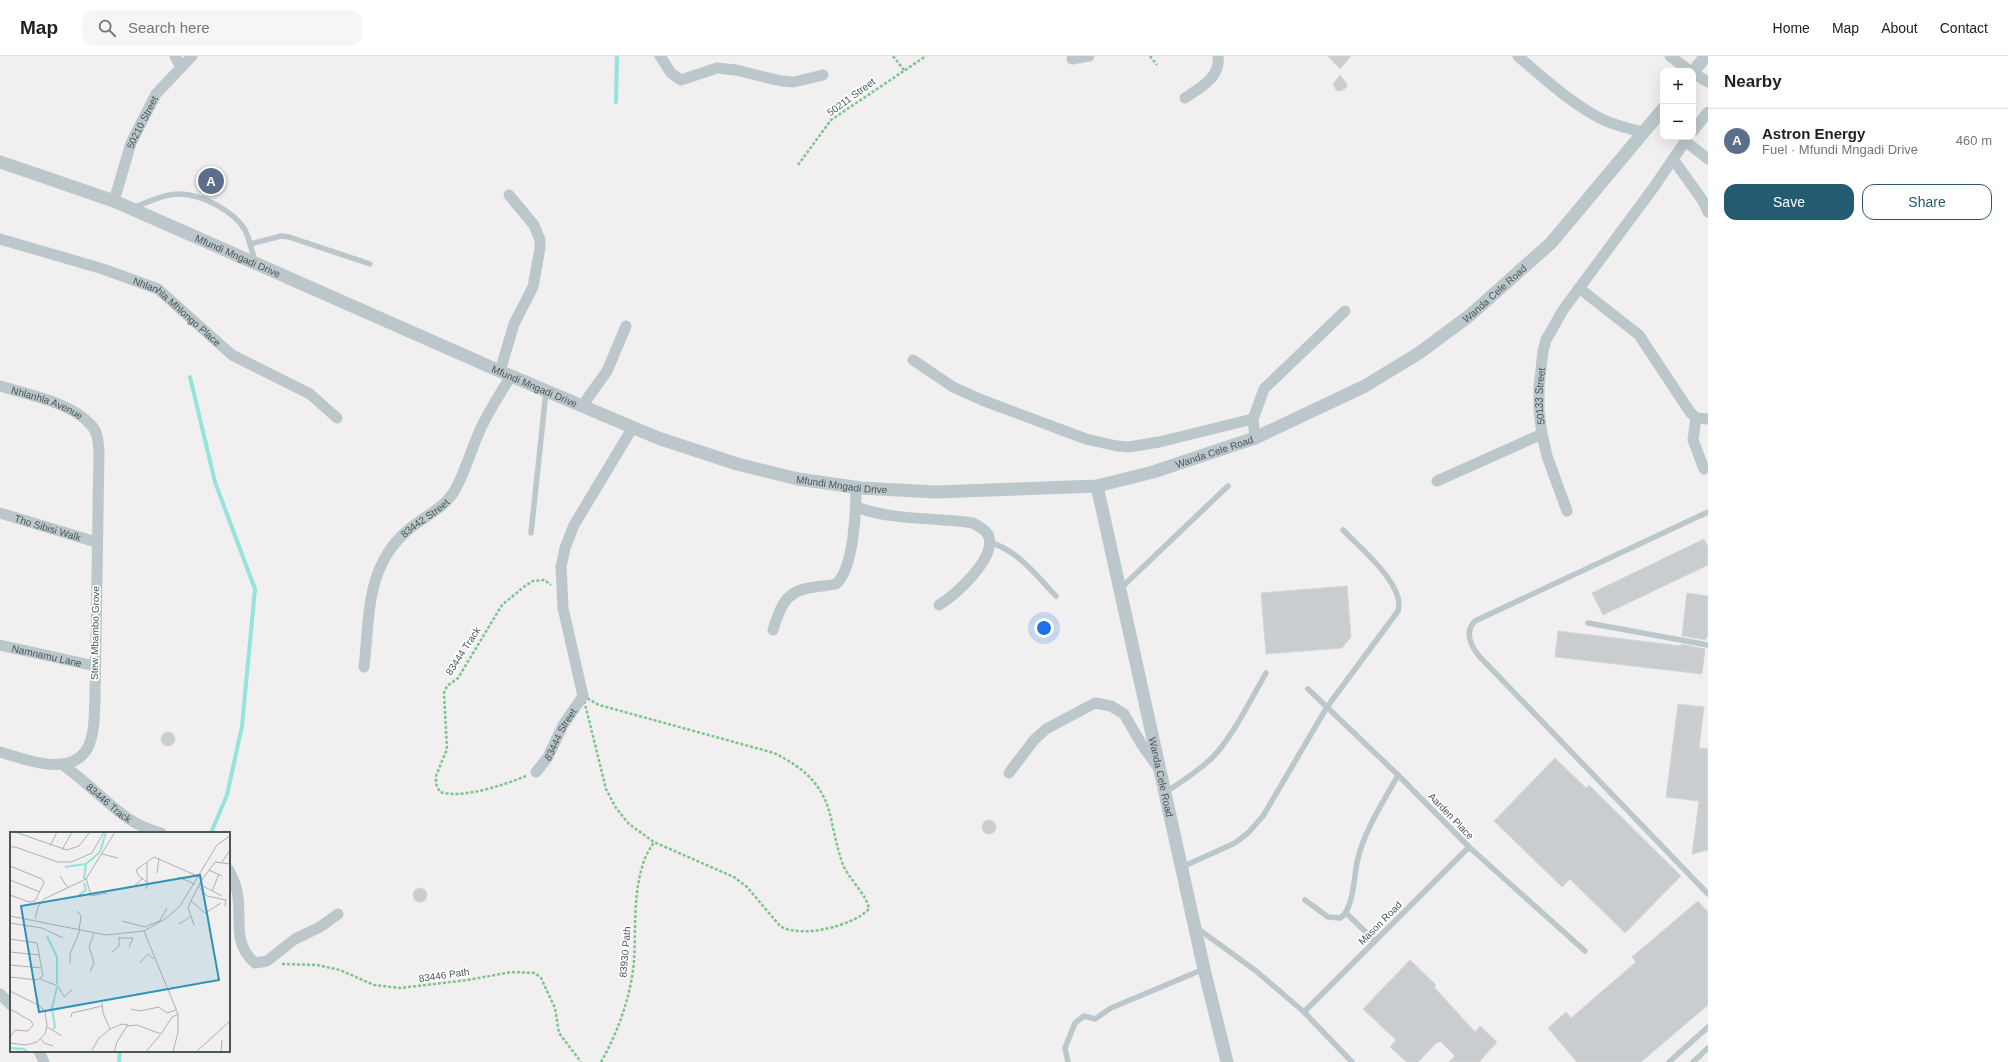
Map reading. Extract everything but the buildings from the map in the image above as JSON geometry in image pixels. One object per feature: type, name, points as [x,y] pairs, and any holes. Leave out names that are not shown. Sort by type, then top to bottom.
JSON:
[{"type":"street","points":[[176,56],[181,67]]},
{"type":"street","name":"50210 Street","points":[[114,201],[131,143],[156,94],[192,56]]},
{"type":"street","points":[[660,56],[671,73],[681,80],[717,68],[736,70],[781,82],[794,82],[823,75]]},
{"type":"street","points":[[1072,59],[1089,56]]},
{"type":"street","points":[[1186,98],[1212,77],[1217,70],[1218,56]]},
{"type":"street","points":[[1518,56],[1542,76],[1593,113],[1610,123],[1644,133]]},
{"type":"street","points":[[1670,56],[1686,68]]},
{"type":"street","points":[[1696,68],[1706,56]]},
{"type":"street","points":[[1696,74],[1708,82]]},
{"type":"street","points":[[1696,127],[1708,112]]},
{"type":"street","name":"Wanda Cele Road","points":[[1227,1062],[1204,970],[1196,928],[1097,486],[1153,472],[1255,438],[1366,386],[1419,353],[1469,316],[1551,243],[1660,113]]},
{"type":"street","name":"50133 Street","points":[[1567,510],[1547,456],[1539,411],[1539,387],[1543,351],[1546,340],[1563,310],[1686,140]]},
{"type":"street","points":[[1688,140],[1708,159]]},
{"type":"street","points":[[1673,160],[1703,201],[1708,212]]},
{"type":"street","name":"Mfundi Mngadi Drive","points":[[0,162],[114,201],[546,391],[633,427],[736,464],[798,479],[856,487],[935,492],[1097,486]]},
{"type":"street","name":"83442 Street","points":[[364,667],[371,594],[375,578],[395,543],[409,529],[443,504],[456,489],[506,373],[514,324],[533,287],[540,240],[534,225],[509,195]]},
{"type":"street","name":"Nhlanhla Mhlongo Place","points":[[0,239],[103,270],[158,289],[232,355],[310,394],[337,418]]},
{"type":"street","points":[[1579,288],[1639,335],[1690,412],[1696,418],[1708,419]]},
{"type":"street","points":[[1255,438],[1253,419],[1260,398],[1269,384],[1345,311]]},
{"type":"street","points":[[582,406],[607,371],[626,326]]},
{"type":"street","points":[[913,360],[953,387],[982,400],[1086,439],[1117,446],[1129,447],[1159,442],[1253,419]]},
{"type":"street","name":"Nhlanhla Avenue","points":[[0,386],[62,406],[91,424]]},
{"type":"street","points":[[1696,418],[1693,440],[1704,469]]},
{"type":"street","name":"Stew Mbambo Grove","points":[[0,752],[34,762],[62,764],[76,759],[82,754],[87,748],[92,732],[95,666],[96,542],[99,451],[97,435],[91,424]]},
{"type":"street","points":[[583,696],[568,638],[561,587],[561,567],[565,548],[574,525],[633,427]]},
{"type":"street","points":[[1438,481],[1542,434]]},
{"type":"street","points":[[773,630],[780,610],[792,593],[808,588],[832,585],[842,579],[849,558],[855,527],[856,487]]},
{"type":"street","points":[[856,507],[869,512],[900,517],[973,523],[983,528],[987,534],[989,542],[985,556],[976,572],[957,591],[939,605]]},
{"type":"street","name":"Tho Sibisi Walk","points":[[0,513],[96,542]]},
{"type":"street","name":"Namnamu Lane","points":[[0,645],[95,666]]},
{"type":"street","name":"83444 Street","points":[[536,772],[548,757],[563,725],[583,696]]},
{"type":"street","points":[[1009,773],[1034,740],[1046,730],[1095,703],[1111,706],[1124,714],[1142,745],[1161,771]]},
{"type":"street","name":"83446 Track","points":[[62,764],[96,791],[118,813],[133,823],[158,832]]},
{"type":"street","points":[[230,873],[236,888],[242,947],[247,956],[255,963],[268,961],[295,939],[320,927],[338,914]]},
{"type":"street","points":[[0,994],[10,1004]]},
{"type":"street","points":[[39,1052],[44,1062]]},
{"type":"lane","points":[[131,209],[166,196],[180,194],[191,196],[217,206],[230,213],[245,231],[256,264]]},
{"type":"lane","points":[[250,244],[281,236],[289,237],[370,264]]},
{"type":"lane","points":[[532,533],[546,391]]},
{"type":"lane","points":[[1120,589],[1228,486]]},
{"type":"lane","points":[[1708,512],[1475,621],[1472,625],[1470,636],[1472,648],[1479,656],[1708,894]]},
{"type":"lane","points":[[1182,867],[1235,843],[1248,833],[1264,816],[1327,707],[1392,619],[1399,606],[1398,594],[1382,570],[1343,530]]},
{"type":"lane","points":[[989,542],[1003,546],[1021,558],[1056,596]]},
{"type":"lane","points":[[1588,623],[1708,645]]},
{"type":"lane","points":[[1166,793],[1197,771],[1214,756],[1233,728],[1266,673]]},
{"type":"lane","name":"Aarden Place","points":[[1308,689],[1398,774],[1469,847],[1585,951]]},
{"type":"lane","points":[[1305,900],[1328,917],[1340,918],[1346,913],[1360,850],[1398,774]]},
{"type":"lane","name":"Mason Road","points":[[1304,1012],[1469,847]]},
{"type":"lane","points":[[1346,913],[1375,941]]},
{"type":"lane","points":[[1196,928],[1238,956],[1304,1012],[1352,1062]]},
{"type":"lane","points":[[1068,1062],[1065,1048],[1075,1023],[1084,1016],[1095,1019],[1111,1008],[1204,970]]},
{"type":"lane","points":[[1669,1062],[1708,1027]]},
{"type":"lane","points":[[1692,1062],[1708,1048]]},
{"type":"path","points":[[893,56],[904,70]]},
{"type":"path","name":"50211 Street","points":[[798,165],[832,120],[926,56]]},
{"type":"path","points":[[1150,56],[1157,65]]},
{"type":"path","name":"83444 Track","points":[[536,772],[506,784],[460,795],[440,792],[436,784],[436,776],[447,749],[444,693],[447,686],[458,678],[502,605],[533,581],[544,580],[551,585],[561,587]]},
{"type":"path","points":[[583,696],[600,705],[774,753],[789,760],[809,775],[816,783],[828,807],[843,865],[852,881],[868,902],[869,909],[864,915],[839,926],[806,931],[786,930],[780,926],[748,887],[734,877],[654,842],[629,824],[616,808],[606,789],[583,696]]},
{"type":"path","name":"83930 Path","points":[[601,1062],[621,1021],[634,962],[636,902],[643,864],[654,842]]},
{"type":"path","name":"83446 Path","points":[[279,964],[317,965],[340,970],[374,985],[400,988],[468,980],[511,972],[536,973],[541,978],[555,1008],[559,1033],[581,1062]]},
{"type":"waterway","points":[[616,102],[617,56]]},
{"type":"waterway","points":[[190,377],[215,482],[255,589],[242,726],[227,795],[211,832]]},
{"type":"waterway","points":[[119,1062],[120,1052]]},
{"type":"place","name":"Astron Energy","points":[[211,181]]}]
